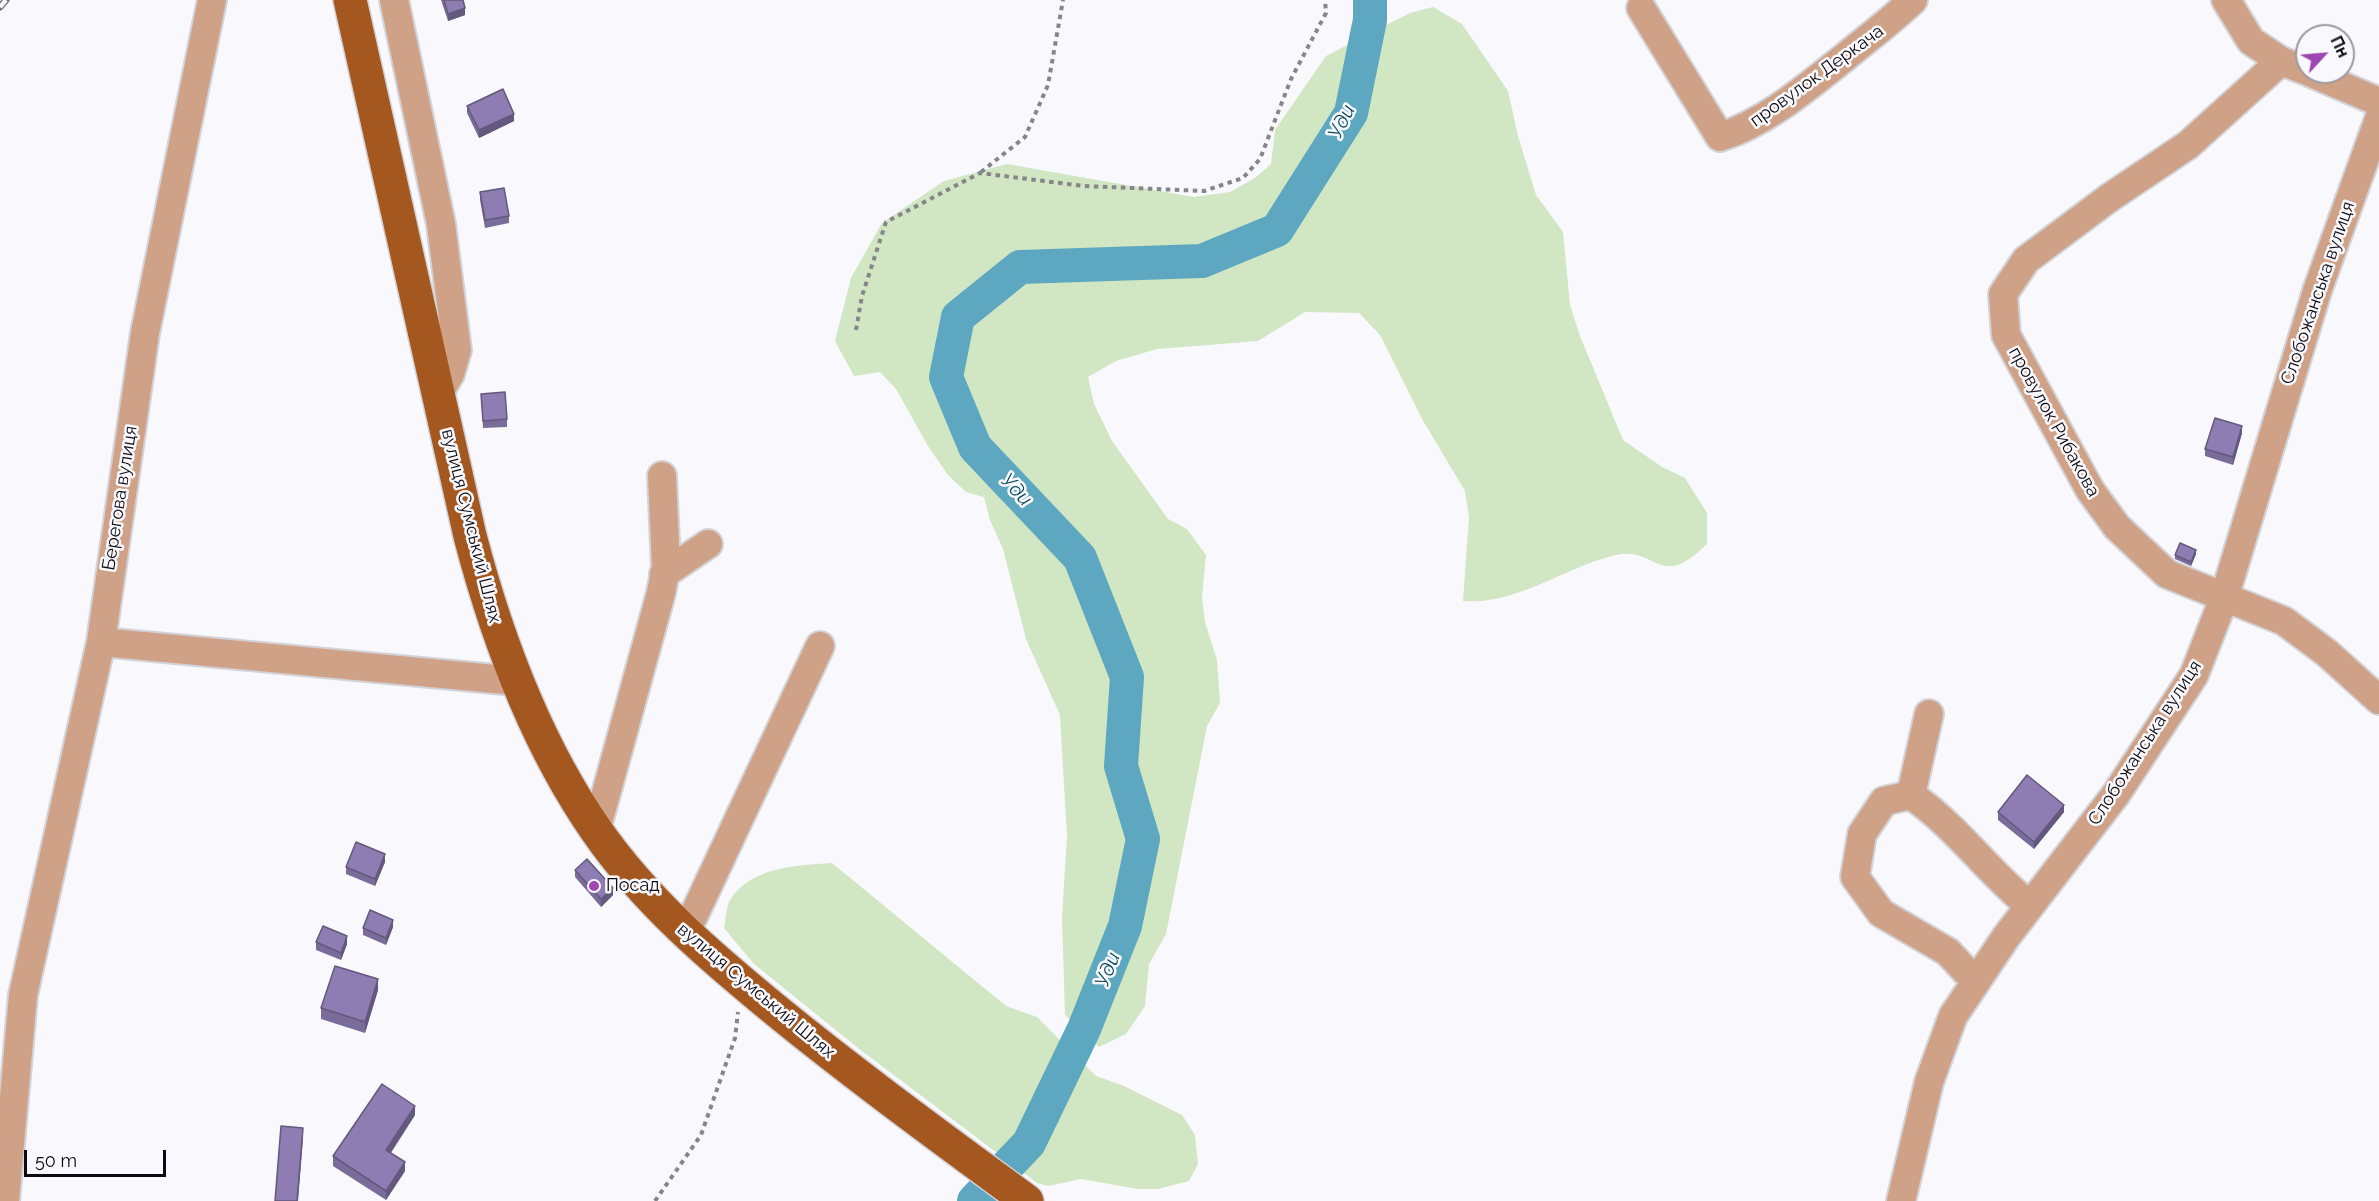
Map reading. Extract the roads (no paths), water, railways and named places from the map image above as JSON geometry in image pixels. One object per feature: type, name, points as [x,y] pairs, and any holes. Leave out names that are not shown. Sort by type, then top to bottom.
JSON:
[{"type":"main road","name":"вулиця Сумський Шлях","points":[[350,0],[438,394],[487,600],[516,681],[539,730],[596,830],[624,866],[685,934],[846,1067],[1027,1201]]},
{"type":"street","name":"Берегова вулиця","points":[[4,1201],[12,1000],[101,642],[145,333],[212,0]]},
{"type":"street","points":[[394,0],[441,224],[457,350],[450,374],[438,394]]},
{"type":"street","name":"провулок Деркача","points":[[1641,8],[1720,136],[1742,129],[1810,84],[1889,24],[1913,0]]},
{"type":"street","points":[[2226,0],[2251,41],[2295,66]]},
{"type":"street","name":"провулок Рибакова","points":[[2295,71],[2109,198],[2026,260],[2003,294],[2006,335],[2090,490],[2117,527],[2168,574],[2284,621],[2327,653],[2379,700]]},
{"type":"street","points":[[2337,84],[2379,102]]},
{"type":"street","name":"Слобожанська вулиця","points":[[1901,1201],[1929,1083],[1953,1016],[2030,906],[2116,794],[2193,675],[2224,598],[2313,302],[2379,119]]},
{"type":"street","points":[[596,830],[664,574],[663,476]]},
{"type":"street","points":[[664,574],[708,544]]},
{"type":"street","points":[[101,642],[516,681]]},
{"type":"street","points":[[685,934],[820,646]]},
{"type":"street","points":[[1911,795],[1929,714]]},
{"type":"street","points":[[1976,982],[1948,952],[1881,913],[1855,877],[1862,834],[1884,801],[1911,795],[1940,815],[2000,882],[2030,906]]},
{"type":"waterway","name":"Уди","points":[[974,1201],[1029,1143],[1084,1029],[1125,926],[1143,839],[1121,766],[1127,677],[1080,558],[975,447],[946,377],[958,317],[1020,267],[1202,261],[1277,230],[1351,113],[1370,20],[1370,0]]},
{"type":"railway","points":[[0,7],[6,0]]},
{"type":"place","name":"Посад","points":[[594,886]]}]
